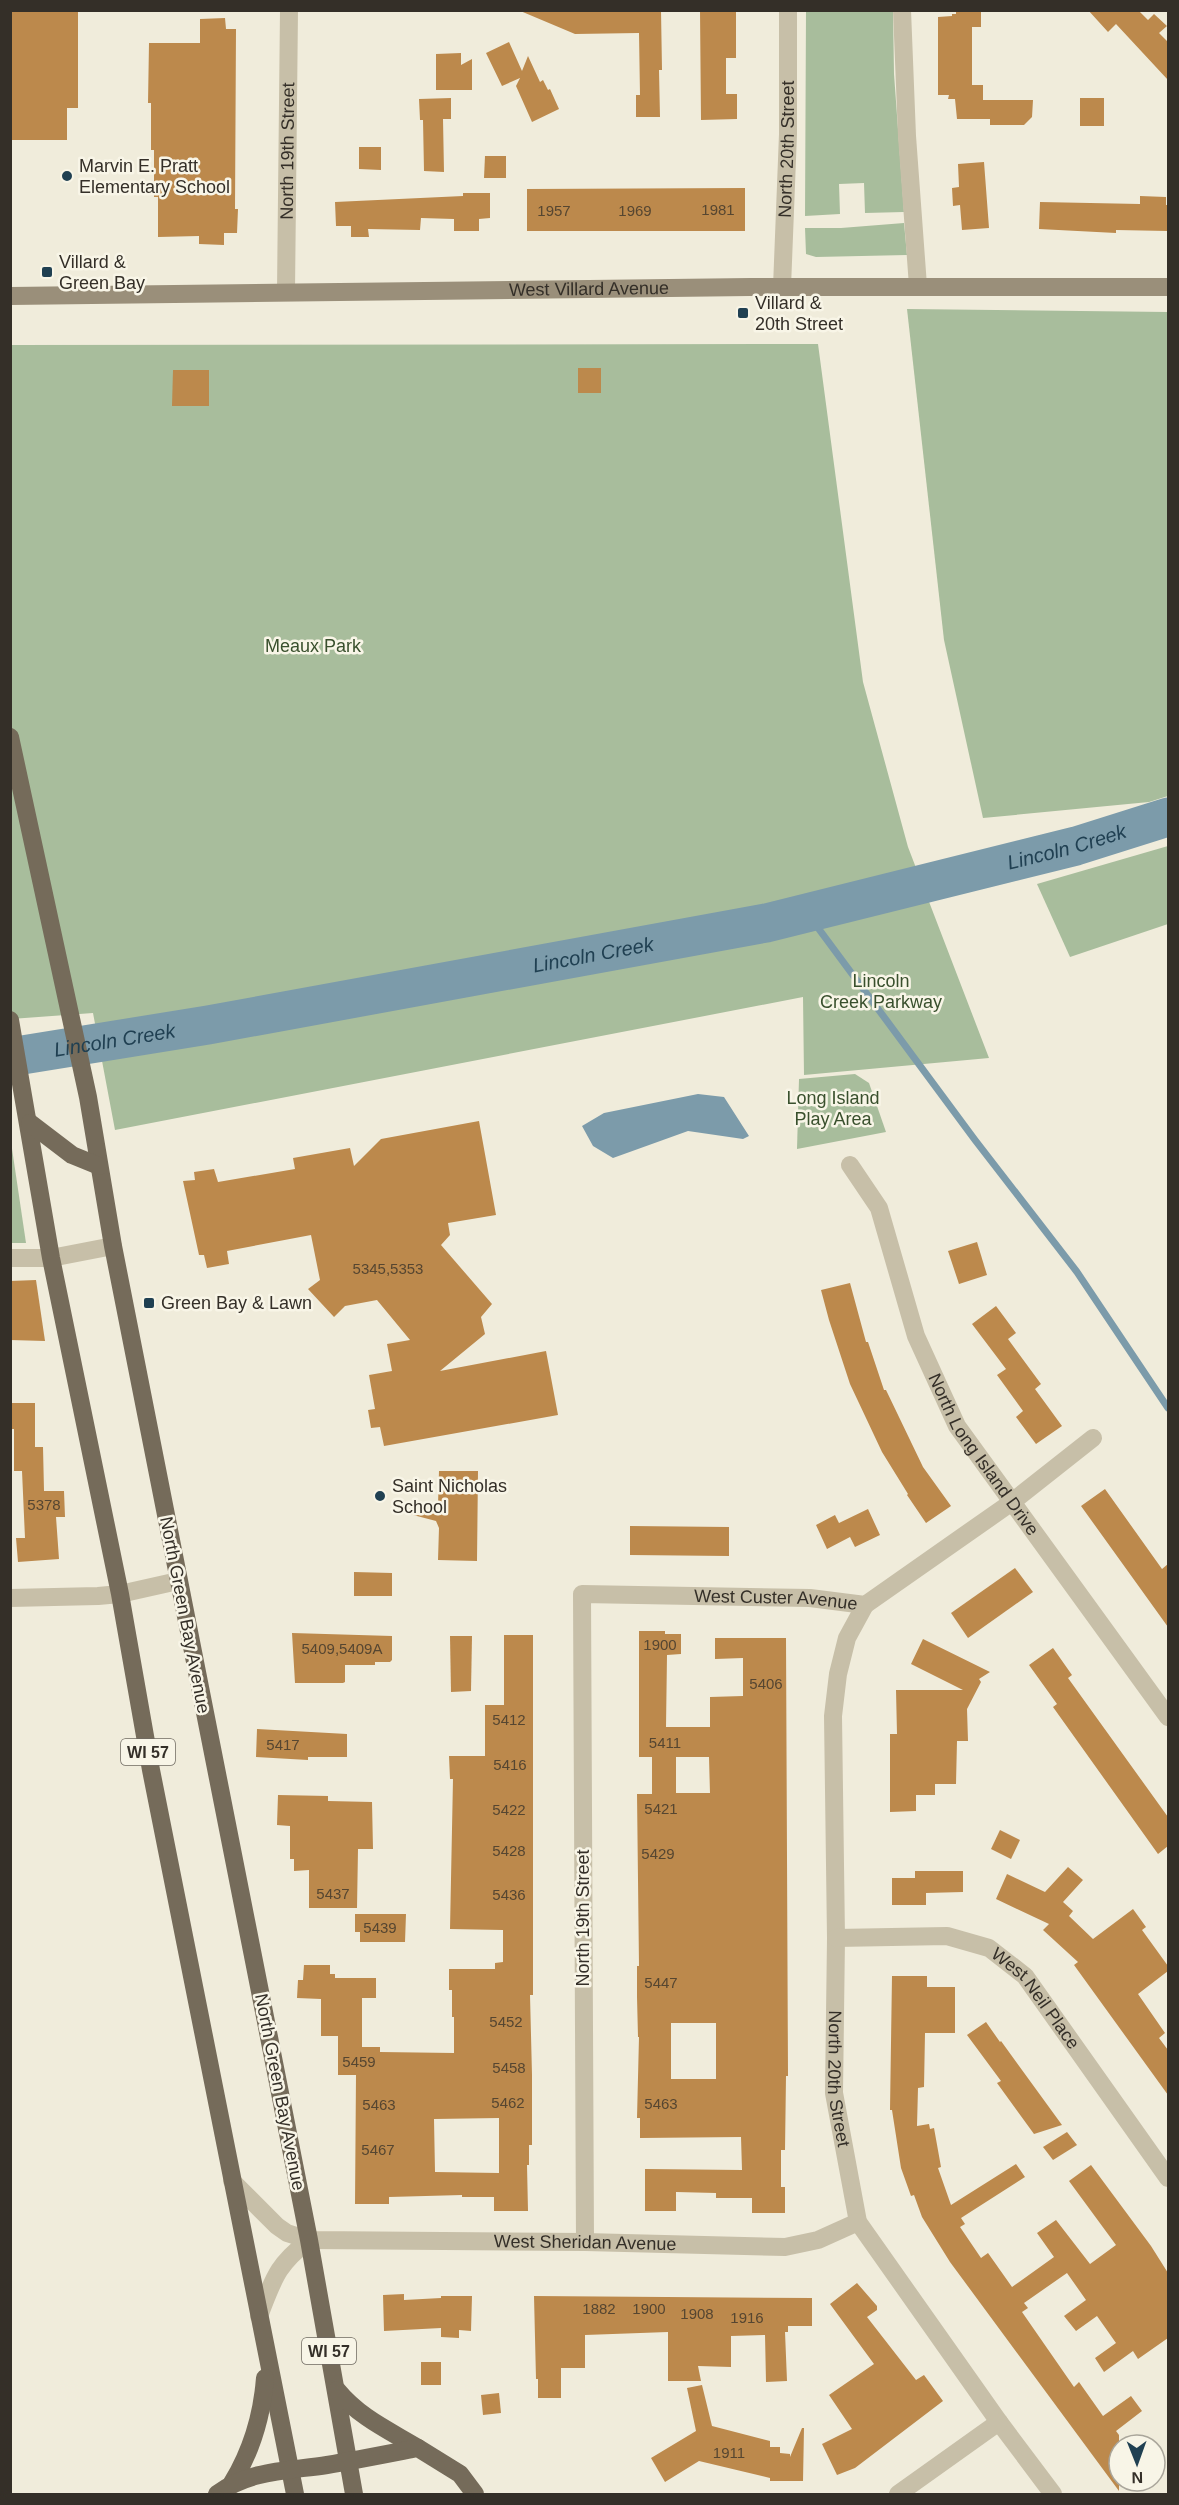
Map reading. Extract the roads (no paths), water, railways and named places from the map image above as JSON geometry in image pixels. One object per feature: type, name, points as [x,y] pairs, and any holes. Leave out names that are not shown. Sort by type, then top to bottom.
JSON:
[{"type":"main road","name":"North Green Bay Avenue","points":[[10,737],[88,1097],[113,1245],[309,2240],[354,2494]]},
{"type":"main road","name":"WI 57","points":[[10,1020],[29,1116],[51,1258],[120,1594],[154,1782],[295,2494]]},
{"type":"main road","points":[[29,1116],[72,1155],[99,1166]]},
{"type":"main road","points":[[232,2483],[255,2439],[263,2403],[267,2353]]},
{"type":"main road","points":[[336,2389],[351,2407],[367,2419],[460,2475],[475,2494]]},
{"type":"main road","points":[[217,2494],[232,2483],[261,2474],[348,2462],[418,2448]]},
{"type":"street","name":"North 19th Street","points":[[286,291],[289,10]]},
{"type":"street","name":"North 20th Street","points":[[782,287],[788,134],[788,10]]},
{"type":"street","points":[[902,10],[907,136],[918,286]]},
{"type":"street","name":"West Villard Avenue","points":[[10,296],[782,287],[1168,287]]},
{"type":"street","name":"North Long Island Drive","points":[[850,1165],[879,1208],[916,1336],[957,1426],[1168,1717]]},
{"type":"street","points":[[10,1258],[51,1258],[113,1245]]},
{"type":"street","name":"West Custer Avenue","points":[[582,1594],[810,1598],[865,1605],[1012,1502],[1093,1438]]},
{"type":"street","points":[[10,1598],[91,1597],[120,1594],[178,1581]]},
{"type":"street","name":"North 19th Street","points":[[582,1594],[585,2242]]},
{"type":"street","name":"North 20th Street","points":[[865,1605],[847,1638],[838,1674],[833,1716],[836,1938],[834,2093],[858,2222],[999,2422],[1053,2494]]},
{"type":"street","name":"West Neil Place","points":[[836,1938],[947,1936],[989,1948],[1025,1976],[1168,2178]]},
{"type":"street","name":"West Sheridan Avenue","points":[[232,2181],[277,2226],[287,2233],[309,2240],[585,2242],[785,2247],[818,2240],[858,2222]]},
{"type":"street","points":[[259,2316],[276,2272],[291,2254],[309,2240]]},
{"type":"street","points":[[898,2494],[999,2422]]},
{"type":"water","points":[[698,1094],[724,1097],[749,1136],[743,1139],[688,1131],[613,1158],[593,1146],[582,1126],[604,1113]]},
{"type":"waterway","name":"Lincoln Creek","points":[[10,1057],[208,1025],[766,923],[1076,846],[1168,817]]},
{"type":"waterway","points":[[807,913],[975,1140],[1077,1272],[1168,1408]]},
{"type":"place","name":"Marvin E. Pratt Elementary School","points":[[67,176]]},
{"type":"place","name":"Villard & Green Bay","points":[[47,272]]},
{"type":"place","name":"Villard & 20th Street","points":[[743,313]]},
{"type":"place","name":"Green Bay & Lawn","points":[[149,1303]]},
{"type":"place","name":"Saint Nicholas School","points":[[380,1496]]},
{"type":"park label","name":"Meaux Park","points":[[313,646]]},
{"type":"park label","name":"Lincoln Creek Parkway","points":[[881,991]]},
{"type":"park label","name":"Long Island Play Area","points":[[833,1108]]}]
